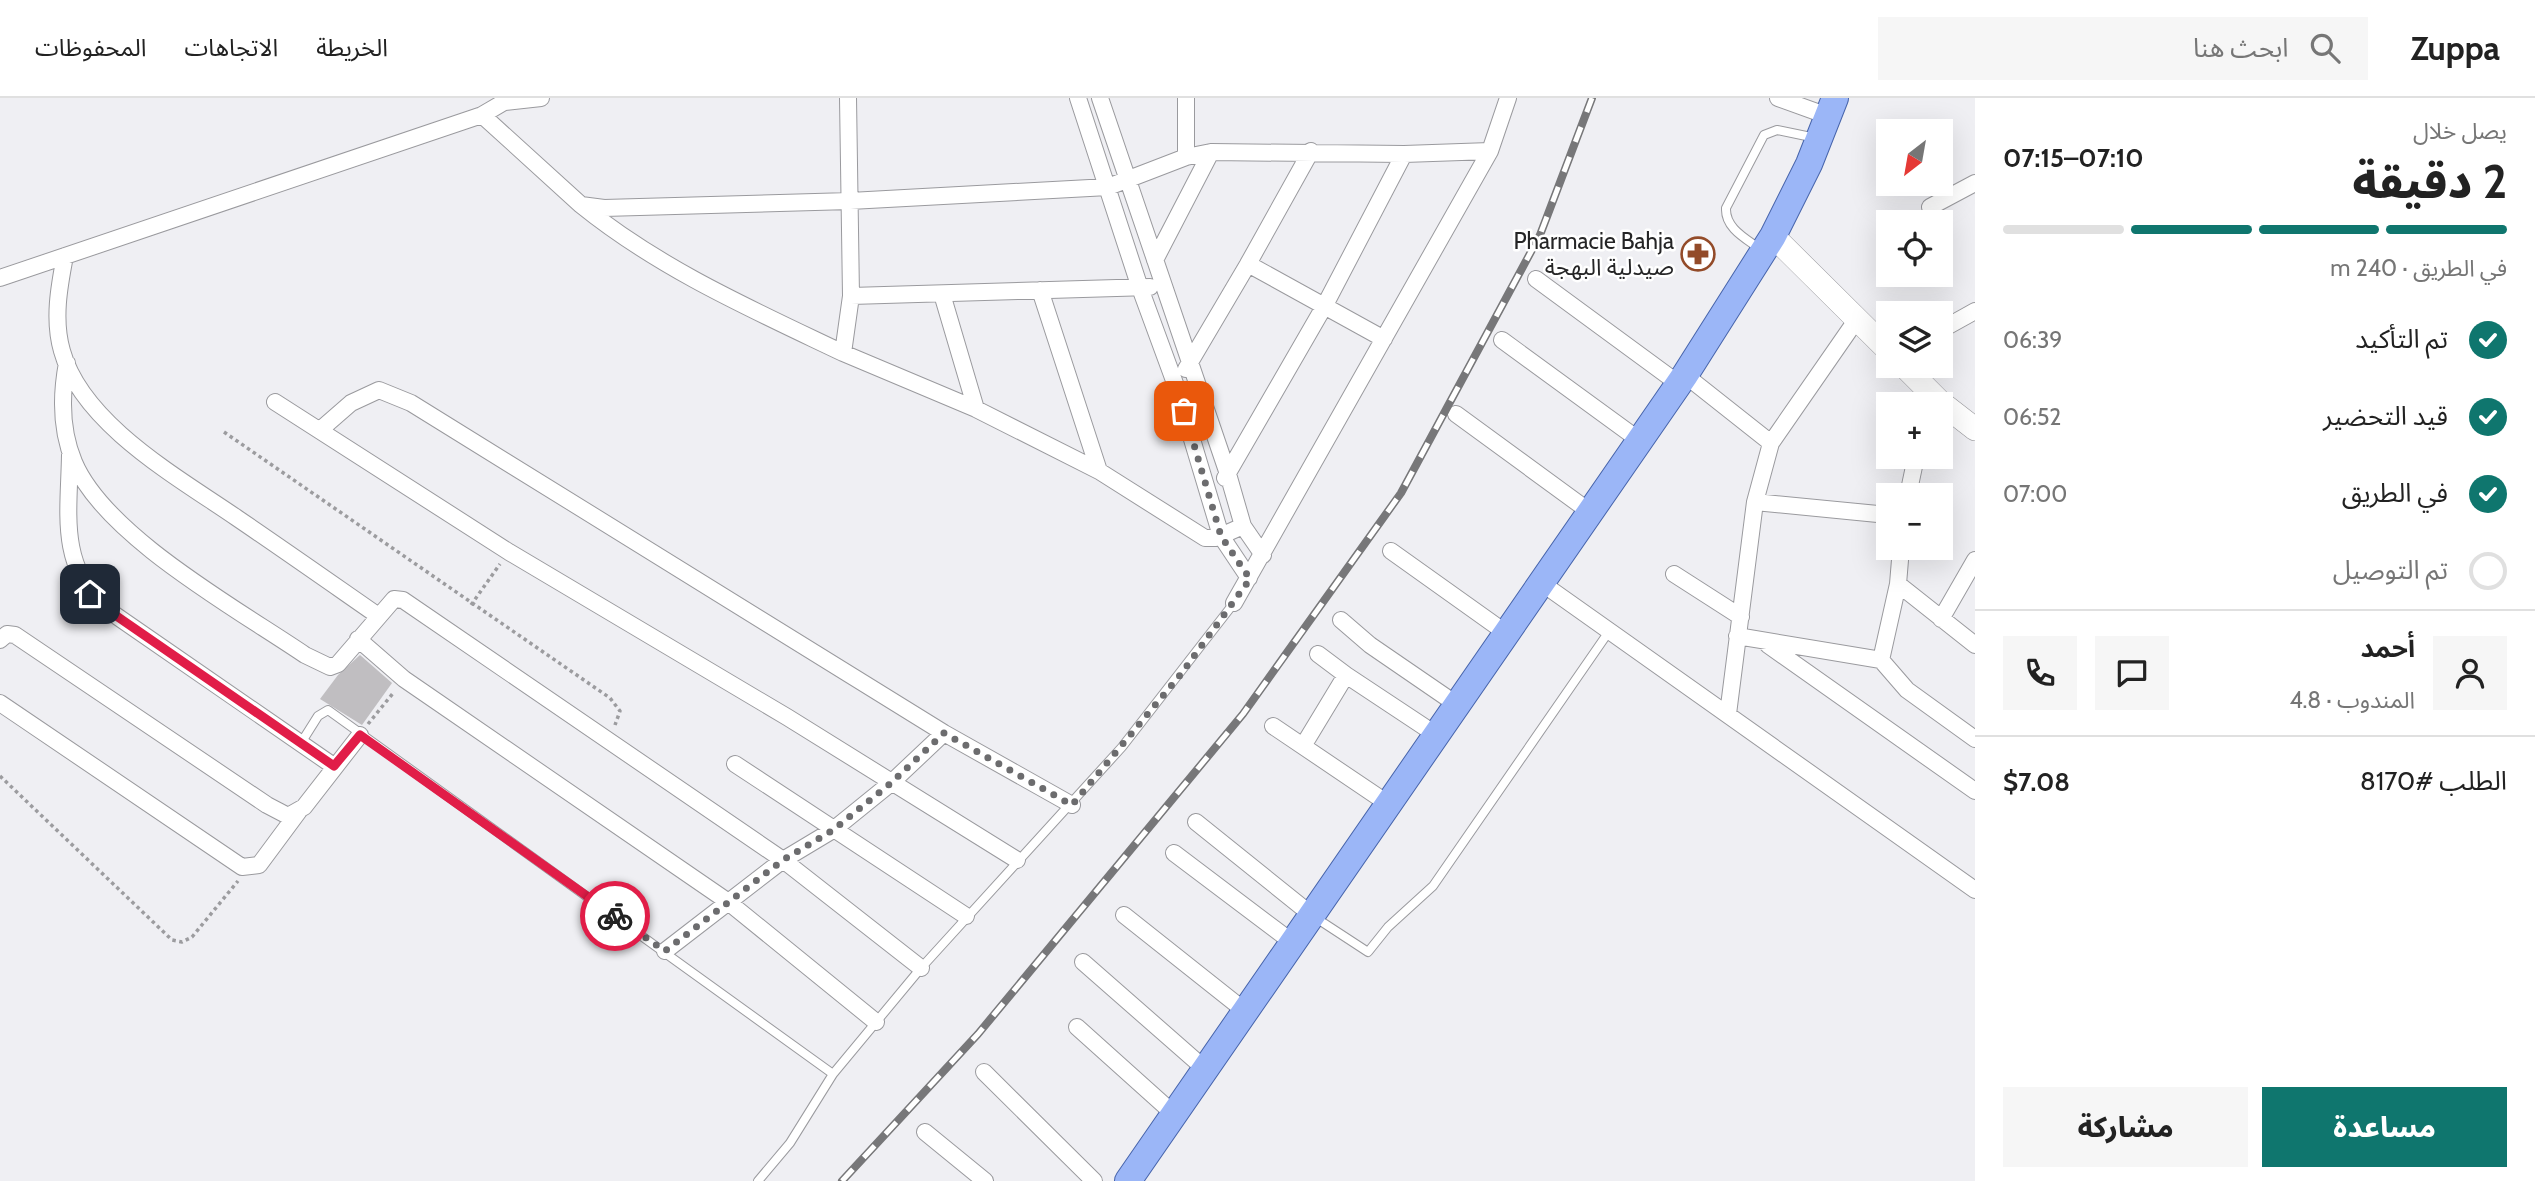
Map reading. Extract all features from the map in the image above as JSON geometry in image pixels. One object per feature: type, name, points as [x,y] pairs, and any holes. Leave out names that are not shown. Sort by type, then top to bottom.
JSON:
[{"type":"main road","points":[[1128,1181],[1390,805],[1455,704],[1543,583],[1682,380],[1768,244],[1827,118]]},
{"type":"street","points":[[0,278],[482,115],[508,100],[541,98]]},
{"type":"street","points":[[843,354],[850,296],[848,98]]},
{"type":"street","points":[[1078,98],[1140,288],[1176,386],[1221,536],[1250,579]]},
{"type":"street","points":[[1100,98],[1228,474],[1243,526],[1263,555]]},
{"type":"street","points":[[1186,98],[1186,157]]},
{"type":"street","points":[[1234,603],[1490,151],[1507,98]]},
{"type":"street","points":[[1778,98],[1827,118]]},
{"type":"street","points":[[482,115],[620,237],[733,301],[843,354],[976,408],[1099,471],[1205,538],[1221,536],[1243,526]]},
{"type":"street","points":[[1176,386],[1311,151]]},
{"type":"street","points":[[581,205],[630,208],[850,201],[1108,187],[1127,182],[1186,157],[1211,152],[1404,154],[1490,151]]},
{"type":"street","points":[[1155,260],[1211,152]]},
{"type":"street","points":[[1211,501],[1325,305],[1404,154]]},
{"type":"street","points":[[1930,207],[1975,183]]},
{"type":"street","points":[[1768,244],[1876,338]]},
{"type":"street","points":[[65,256],[57,297],[62,351],[67,363],[106,418],[152,461],[377,615]]},
{"type":"street","points":[[1248,264],[1384,339]]},
{"type":"street","points":[[1536,279],[1771,443]]},
{"type":"street","points":[[850,296],[1163,287]]},
{"type":"street","points":[[1040,290],[1099,471]]},
{"type":"street","points":[[942,294],[976,408]]},
{"type":"street","points":[[1953,323],[1975,311]]},
{"type":"street","points":[[1728,714],[1755,502],[1771,443],[1857,319]]},
{"type":"street","points":[[1502,340],[1639,440]]},
{"type":"street","points":[[67,363],[62,388],[70,449],[69,548],[74,566],[90,594],[102,606],[334,766]]},
{"type":"street","points":[[1918,378],[1930,392]]},
{"type":"street","points":[[320,430],[351,403],[368,394],[379,390],[394,395],[944,733],[1072,805]]},
{"type":"street","points":[[275,402],[509,552],[787,717],[1017,860]]},
{"type":"street","points":[[1953,412],[1975,429]]},
{"type":"street","points":[[1456,414],[1590,512]]},
{"type":"street","points":[[70,449],[90,491],[118,523],[161,557],[305,655],[324,666],[335,666],[377,615],[394,599],[403,600],[480,656],[783,860],[921,968]]},
{"type":"street","points":[[1755,502],[1876,514]]},
{"type":"street","points":[[1391,551],[1506,633]]},
{"type":"street","points":[[1881,660],[1898,584],[1900,560]]},
{"type":"street","points":[[1941,620],[1975,560]]},
{"type":"street","points":[[1674,574],[1741,617]]},
{"type":"street","points":[[1543,583],[1975,890]]},
{"type":"street","points":[[1898,584],[1975,645]]},
{"type":"street","points":[[1341,620],[1370,645],[1455,704]]},
{"type":"street","points":[[0,640],[8,634],[15,635],[267,805],[288,816],[299,811]]},
{"type":"street","points":[[1737,636],[1881,660],[1907,690],[1975,739]]},
{"type":"street","points":[[358,639],[404,679],[727,901],[876,1022]]},
{"type":"street","points":[[1763,641],[1975,791]]},
{"type":"street","points":[[1318,654],[1435,734]]},
{"type":"street","points":[[1303,746],[1346,675]]},
{"type":"street","points":[[0,703],[156,811],[248,869],[263,860],[360,735]]},
{"type":"street","points":[[1273,726],[1390,805]]},
{"type":"street","points":[[665,951],[783,860],[833,830],[891,783],[944,733]]},
{"type":"street","points":[[735,764],[967,916]]},
{"type":"street","points":[[1196,822],[1313,916]]},
{"type":"street","points":[[1174,853],[1292,943]]},
{"type":"street","points":[[1124,915],[1245,1011]]},
{"type":"street","points":[[1083,962],[1205,1069]]},
{"type":"street","points":[[1077,1027],[1175,1115]]},
{"type":"street","points":[[984,1072],[1094,1181]]},
{"type":"street","points":[[925,1132],[985,1181]]},
{"type":"lane","points":[[1768,244],[1731,227],[1725,218],[1726,208],[1764,135],[1827,118]]},
{"type":"lane","points":[[758,1181],[790,1143],[833,1074],[967,916],[1017,860],[1072,805],[1156,705],[1234,603]]},
{"type":"lane","points":[[1313,916],[1368,952],[1388,927],[1433,886],[1610,631]]},
{"type":"lane","points":[[301,743],[318,716],[327,709],[833,1074]]},
{"type":"path","points":[[224,432],[471,605],[610,698],[620,711],[607,739]]},
{"type":"path","points":[[471,605],[509,552]]},
{"type":"path","points":[[360,735],[404,679]]},
{"type":"path","points":[[0,776],[172,940],[183,942],[192,937],[248,869]]},
{"type":"building","points":[[360,655],[392,683],[362,725],[320,699],[338,675]]},
{"type":"railway","points":[[842,1181],[978,1034],[1243,714],[1401,493],[1540,235],[1592,98]]},
{"type":"way so far","points":[[615,916],[665,951],[783,860],[833,830],[891,783],[944,733],[1072,805],[1181,674],[1250,579],[1231,555],[1221,536],[1184,411]]},
{"type":"place","name":"Pharmacie Bahja صيدلية البهجة","points":[[1698,254]]},
{"type":"route","points":[[90,594],[102,606],[334,766],[360,735],[615,916]]}]
